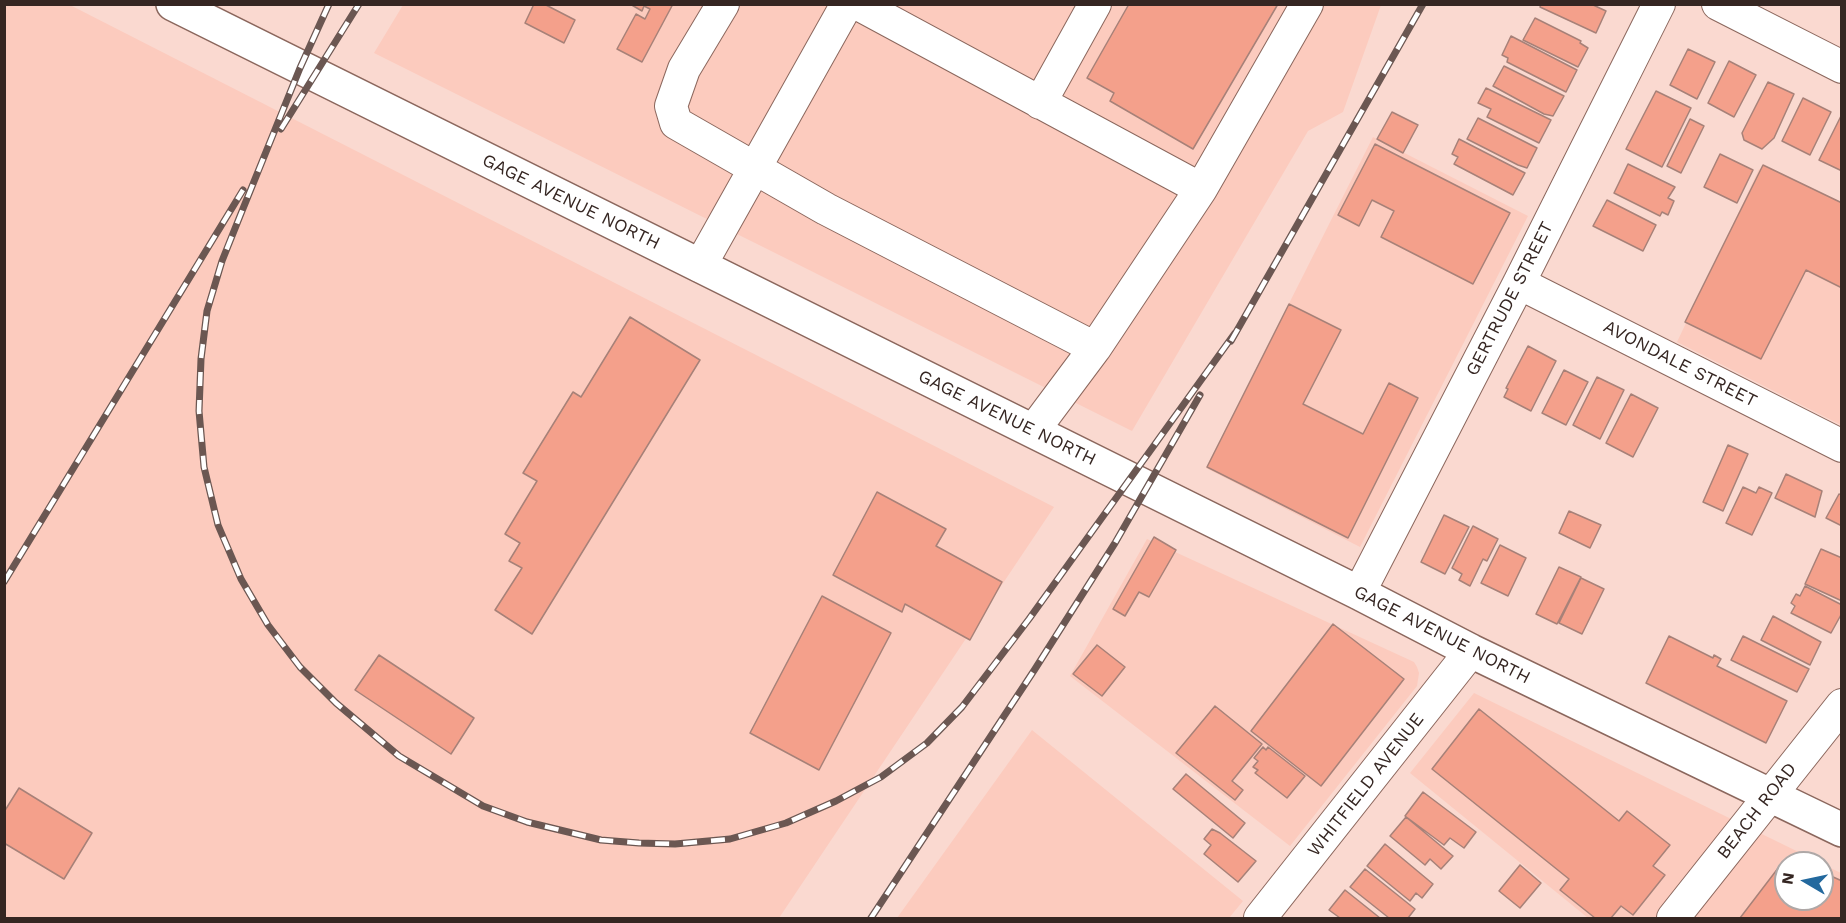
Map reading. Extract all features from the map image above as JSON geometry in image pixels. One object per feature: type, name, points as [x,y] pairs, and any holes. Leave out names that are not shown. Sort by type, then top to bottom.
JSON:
[{"type":"main road","name":"GAGE AVENUE NORTH","points":[[173,4],[1359,592],[1471,651],[1842,830]]},
{"type":"street","points":[[723,4],[684,69],[671,106],[676,123],[755,169],[958,278],[1095,348]]},
{"type":"street","points":[[700,266],[847,4]]},
{"type":"street","points":[[858,4],[1201,189]]},
{"type":"street","points":[[1040,103],[1095,4]]},
{"type":"street","points":[[1033,431],[1095,348],[1201,189],[1307,4]]},
{"type":"street","name":"GERTRUDE STREET","points":[[1359,592],[1519,283],[1659,4]]},
{"type":"street","points":[[1718,4],[1842,67]]},
{"type":"street","name":"AVONDALE STREET","points":[[1519,283],[1842,446]]},
{"type":"street","name":"WHITFIELD AVENUE","points":[[1260,918],[1471,651]]},
{"type":"street","name":"BEACH ROAD","points":[[1673,918],[1842,705]]},
{"type":"shaded area","points":[[5,5],[70,5],[1054,507],[779,918],[5,918]]},
{"type":"shaded area","points":[[403,5],[1381,5],[1343,112],[1308,131],[1132,431],[374,53]]},
{"type":"shaded area","points":[[1373,137],[1528,216],[1360,547],[1206,468]]},
{"type":"shaded area","points":[[1759,169],[1841,210],[1841,425],[1677,342]]},
{"type":"shaded area","points":[[1147,539],[1414,662],[1417,667],[1419,673],[1417,686],[1290,846],[1070,676]]},
{"type":"shaded area","points":[[1474,693],[1797,851],[1774,851],[1774,911],[1834,911],[1834,870],[1841,873],[1841,918],[1588,918],[1410,773]]},
{"type":"shaded area","points":[[1032,730],[1243,901],[1229,918],[897,918]]},
{"type":"building","points":[[534,4],[544,4],[575,20],[564,43],[525,23]]},
{"type":"building","points":[[630,4],[673,4],[642,62],[617,49],[636,14],[645,19],[650,9],[644,6],[642,11]]},
{"type":"building","points":[[1129,4],[1278,4],[1193,149],[1110,101],[1114,93],[1087,78]]},
{"type":"building","points":[[1541,4],[1591,4],[1606,11],[1596,33],[1540,7]]},
{"type":"building","points":[[1535,18],[1581,41],[1580,43],[1588,48],[1578,67],[1523,40]]},
{"type":"building","points":[[1511,36],[1577,70],[1566,92],[1507,62],[1508,58],[1502,55]]},
{"type":"building","points":[[1688,49],[1715,62],[1697,99],[1670,85]]},
{"type":"building","points":[[1729,61],[1756,75],[1734,117],[1708,103]]},
{"type":"building","points":[[1504,66],[1564,96],[1553,116],[1544,114],[1493,86]]},
{"type":"building","points":[[1768,82],[1794,94],[1774,138],[1762,149],[1744,140],[1742,133]]},
{"type":"building","points":[[1486,88],[1551,120],[1539,143],[1487,117],[1491,109],[1478,103]]},
{"type":"building","points":[[1656,91],[1691,108],[1662,167],[1626,149]]},
{"type":"building","points":[[1803,98],[1831,112],[1810,155],[1782,141]]},
{"type":"building","points":[[1392,112],[1418,125],[1403,153],[1377,139]]},
{"type":"building","points":[[1842,116],[1842,171],[1819,160]]},
{"type":"building","points":[[1478,118],[1537,148],[1527,168],[1467,139]]},
{"type":"building","points":[[1690,119],[1704,126],[1681,173],[1667,166]]},
{"type":"building","points":[[1459,139],[1525,173],[1513,195],[1454,164],[1458,157],[1452,154]]},
{"type":"building","points":[[1375,144],[1510,213],[1473,284],[1381,237],[1394,211],[1372,200],[1359,226],[1338,215]]},
{"type":"building","points":[[1720,154],[1753,170],[1737,203],[1704,187]]},
{"type":"building","points":[[1628,164],[1675,187],[1668,198],[1674,201],[1668,215],[1662,212],[1660,216],[1614,193]]},
{"type":"building","points":[[1763,165],[1842,203],[1842,288],[1806,270],[1761,359],[1685,322]]},
{"type":"building","points":[[1607,200],[1656,225],[1643,251],[1593,226]]},
{"type":"building","points":[[1289,304],[1341,330],[1303,404],[1363,434],[1389,383],[1418,398],[1348,538],[1207,467]]},
{"type":"building","points":[[630,317],[700,360],[532,634],[495,610],[522,568],[509,561],[520,543],[505,534],[537,481],[523,473],[573,392],[581,397]]},
{"type":"building","points":[[1528,346],[1556,361],[1531,411],[1504,397],[1508,389],[1506,388]]},
{"type":"building","points":[[1564,370],[1588,382],[1566,425],[1542,413]]},
{"type":"building","points":[[1597,377],[1624,390],[1600,439],[1573,425]]},
{"type":"building","points":[[1631,394],[1658,408],[1633,457],[1606,443]]},
{"type":"building","points":[[1728,445],[1748,454],[1723,511],[1703,502]]},
{"type":"building","points":[[1786,474],[1822,491],[1815,517],[1775,498]]},
{"type":"building","points":[[1743,487],[1756,493],[1759,487],[1772,493],[1752,535],[1726,523]]},
{"type":"building","points":[[877,492],[946,529],[936,546],[1002,582],[970,640],[905,604],[902,612],[833,575]]},
{"type":"building","points":[[1839,494],[1842,495],[1842,526],[1826,518]]},
{"type":"building","points":[[1569,511],[1601,525],[1590,548],[1559,533]]},
{"type":"building","points":[[1444,515],[1469,527],[1445,574],[1421,562]]},
{"type":"building","points":[[1473,526],[1498,539],[1487,561],[1483,559],[1470,586],[1459,580],[1462,574],[1452,568]]},
{"type":"building","points":[[1154,537],[1176,550],[1149,597],[1139,592],[1125,616],[1113,609]]},
{"type":"building","points":[[1500,545],[1526,558],[1508,596],[1481,583]]},
{"type":"building","points":[[1821,549],[1842,558],[1842,601],[1805,584]]},
{"type":"building","points":[[1559,567],[1581,577],[1557,624],[1536,614]]},
{"type":"building","points":[[1581,578],[1604,589],[1582,634],[1559,623]]},
{"type":"building","points":[[1805,586],[1842,605],[1842,613],[1831,633],[1791,613],[1795,606],[1791,603],[1796,594],[1800,596]]},
{"type":"building","points":[[822,596],[891,633],[819,770],[750,733]]},
{"type":"building","points":[[1773,616],[1821,642],[1810,665],[1761,640]]},
{"type":"building","points":[[1333,624],[1404,679],[1321,786],[1251,731]]},
{"type":"building","points":[[1669,636],[1713,658],[1714,655],[1721,659],[1717,666],[1787,701],[1766,743],[1646,683]]},
{"type":"building","points":[[1743,636],[1809,669],[1797,692],[1731,660]]},
{"type":"building","points":[[1097,645],[1125,667],[1102,696],[1073,674]]},
{"type":"building","points":[[379,655],[474,718],[451,754],[355,690]]},
{"type":"building","points":[[1215,706],[1262,744],[1232,781],[1243,790],[1235,800],[1176,753]]},
{"type":"building","points":[[1479,709],[1619,821],[1627,811],[1670,845],[1653,866],[1665,875],[1633,915],[1621,906],[1611,918],[1595,918],[1560,890],[1569,879],[1432,769]]},
{"type":"building","points":[[1263,747],[1266,750],[1268,747],[1305,776],[1287,798],[1255,773],[1258,770],[1253,767],[1258,761],[1254,758]]},
{"type":"building","points":[[1186,774],[1245,823],[1233,838],[1173,789]]},
{"type":"building","points":[[19,788],[92,833],[64,879],[4,843],[4,812]]},
{"type":"building","points":[[1423,792],[1476,832],[1464,848],[1450,838],[1444,845],[1405,816]]},
{"type":"building","points":[[1406,817],[1453,856],[1441,869],[1430,859],[1425,865],[1390,836]]},
{"type":"building","points":[[1212,829],[1256,861],[1238,882],[1204,854],[1211,845],[1204,839]]},
{"type":"building","points":[[1385,844],[1433,884],[1422,898],[1416,893],[1410,901],[1367,866]]},
{"type":"building","points":[[1520,865],[1541,883],[1520,908],[1499,891]]},
{"type":"building","points":[[1365,869],[1415,909],[1408,918],[1389,918],[1350,887]]},
{"type":"building","points":[[1774,873],[1774,911],[1834,911],[1834,877],[1842,881],[1842,918],[1740,918]]},
{"type":"building","points":[[1345,890],[1380,918],[1340,918],[1329,910]]},
{"type":"railway","points":[[329,4],[300,68],[222,261],[207,311],[201,359],[199,411],[204,467],[218,525],[241,579],[268,625],[300,667],[336,703],[399,756],[483,806],[527,822],[601,840],[675,844],[730,839],[786,823],[836,801],[881,777],[927,743],[962,707],[1029,619],[1235,333]]},
{"type":"railway","points":[[281,129],[359,4]]},
{"type":"railway","points":[[1231,341],[1423,4]]},
{"type":"railway","points":[[4,582],[243,190]]},
{"type":"railway","points":[[871,918],[1115,543],[1200,395]]}]
